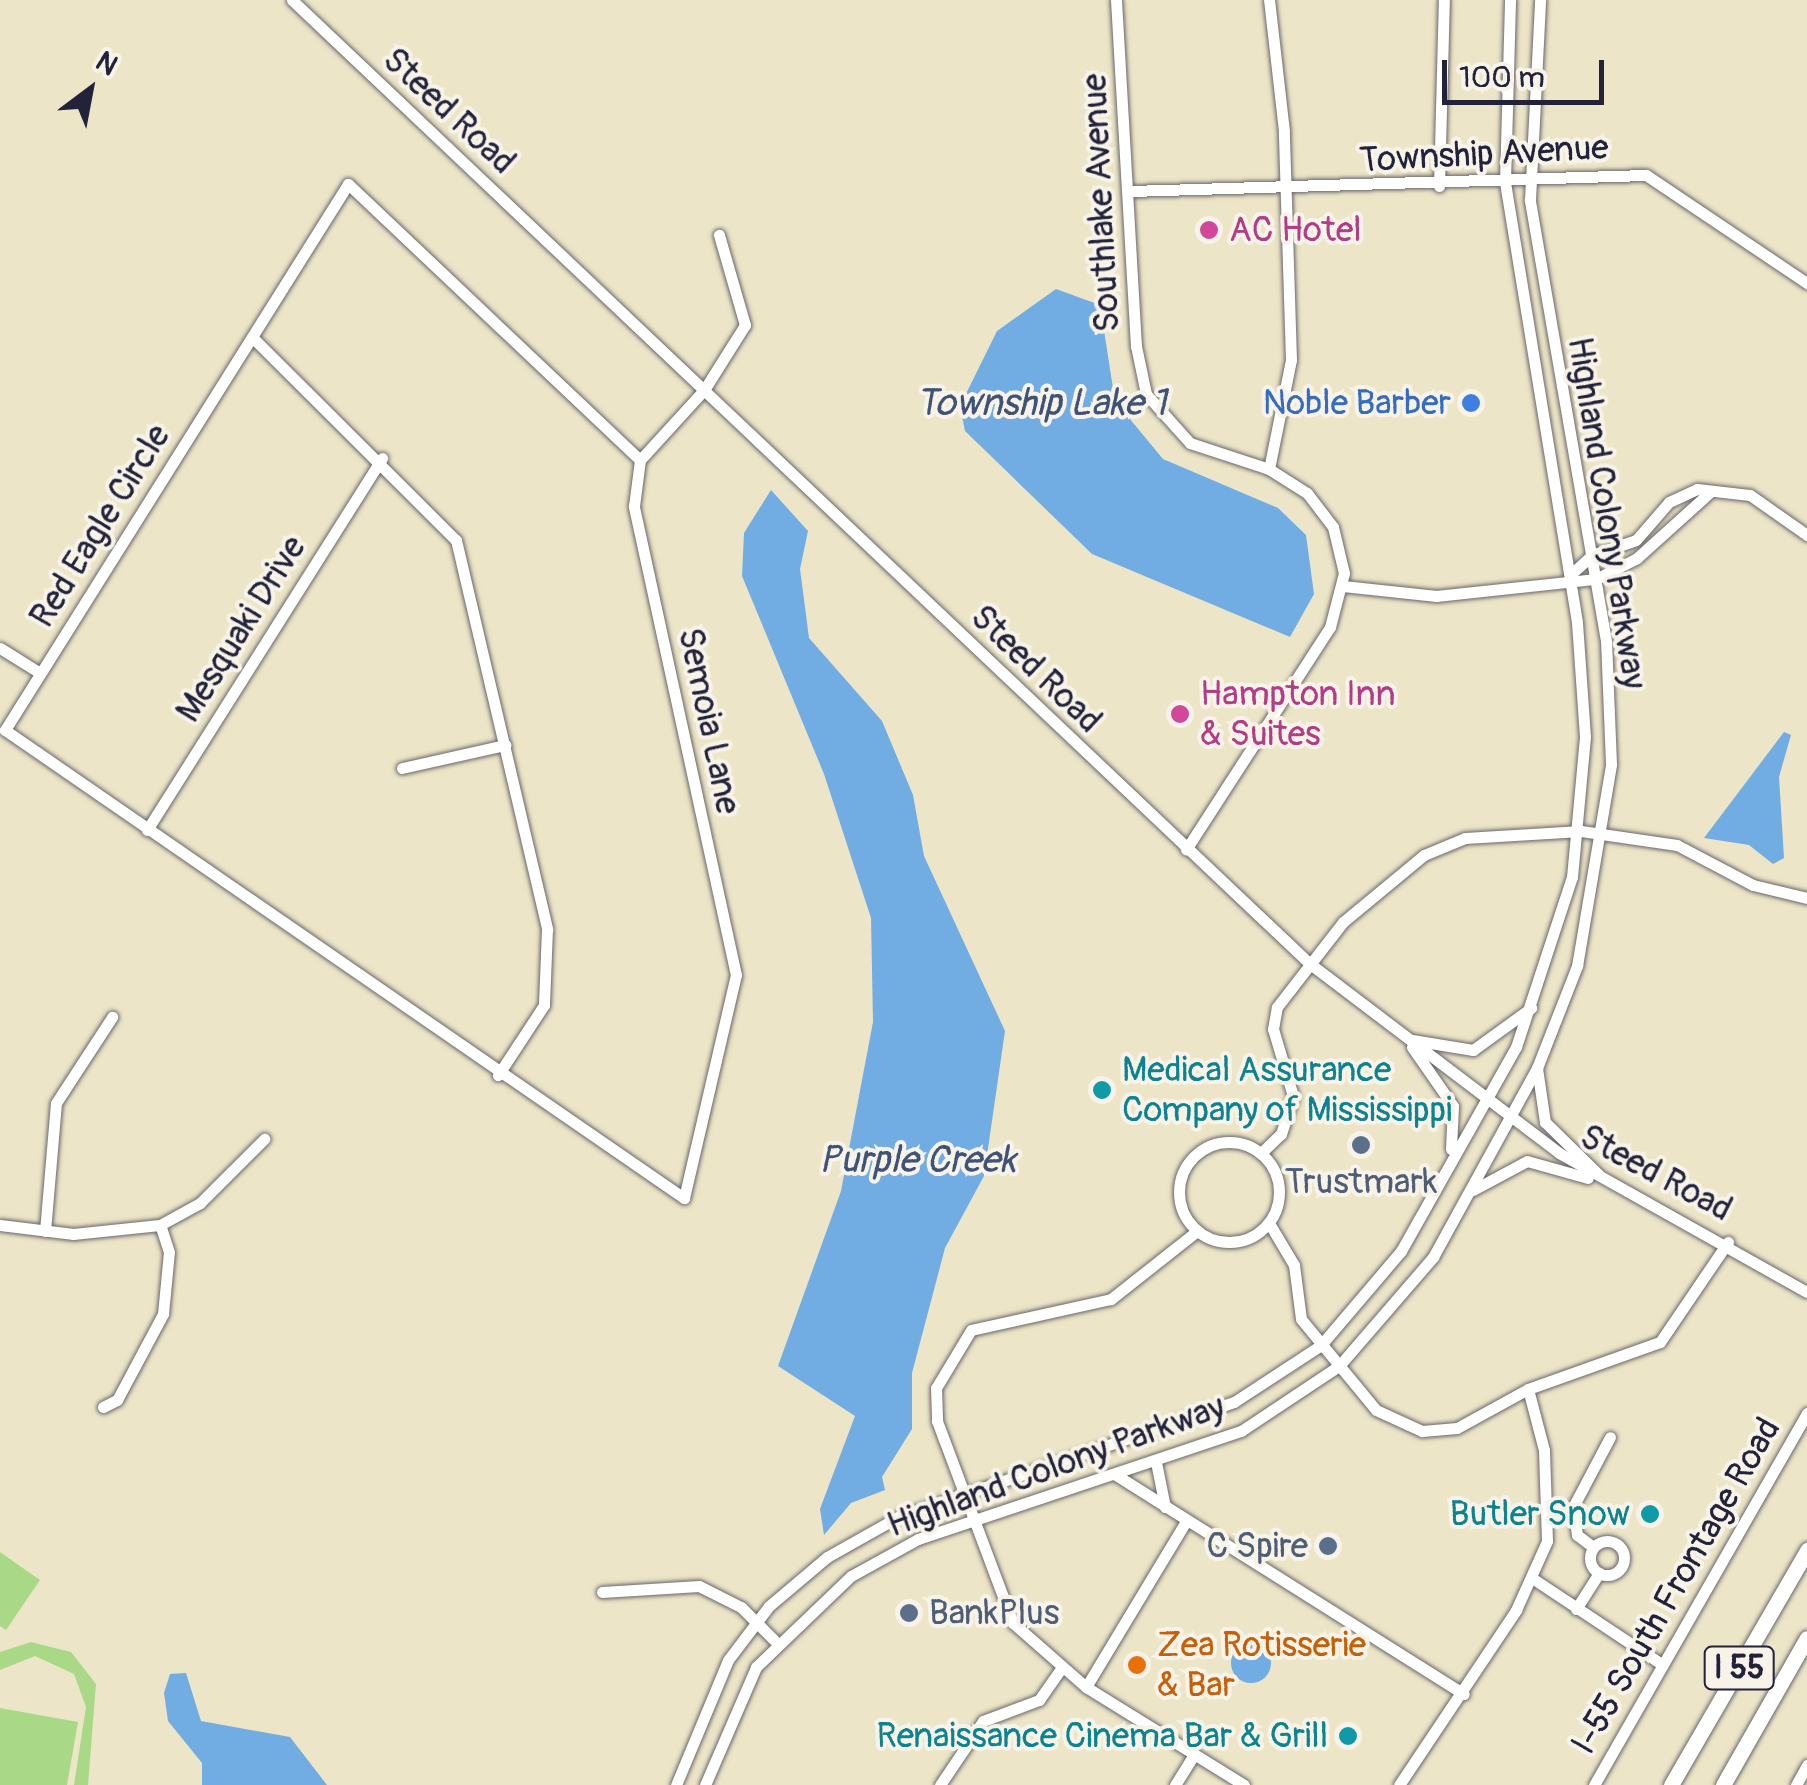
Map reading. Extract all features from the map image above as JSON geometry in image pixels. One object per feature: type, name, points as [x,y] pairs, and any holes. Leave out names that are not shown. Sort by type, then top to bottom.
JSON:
[{"type":"highway","name":"I 55","points":[[1671,1785],[1807,1550]]},
{"type":"highway","name":"I 55","points":[[1723,1785],[1807,1638]]},
{"type":"street","name":"Steed Road","points":[[292,0],[1309,963],[1510,1117],[1605,1183],[1728,1242],[1807,1292]]},
{"type":"street","name":"Southlake Avenue","points":[[1116,0],[1131,191],[1136,346],[1152,406],[1190,443],[1268,469],[1325,512],[1344,586]]},
{"type":"street","points":[[1268,469],[1291,381],[1288,188],[1269,0]]},
{"type":"street","points":[[1439,186],[1444,0]]},
{"type":"street","name":"Highland Colony Parkway","points":[[676,1785],[698,1718],[756,1623],[851,1541],[962,1495],[1202,1416],[1321,1345],[1391,1264],[1487,1099],[1534,1005],[1581,830],[1583,691],[1570,575],[1505,181],[1510,0]]},
{"type":"street","name":"Highland Colony Parkway","points":[[705,1785],[728,1716],[776,1642],[876,1560],[974,1522],[1242,1431],[1339,1366],[1411,1290],[1470,1193],[1537,1068],[1577,966],[1604,834],[1611,704],[1592,555],[1536,269],[1532,181],[1535,29],[1543,0]]},
{"type":"street","name":"Township Avenue","points":[[1131,191],[1656,178],[1807,283]]},
{"type":"street","name":"Red Eagle Circle","points":[[637,1170],[5,730],[348,184],[640,460]]},
{"type":"street","points":[[640,460],[704,390],[745,325],[719,235]]},
{"type":"street","points":[[252,337],[382,458],[456,540],[536,870],[549,975],[544,1004],[498,1076]]},
{"type":"street","name":"Mesquaki Drive","points":[[147,830],[382,458]]},
{"type":"street","name":"Semoia Lane","points":[[637,1170],[684,1198],[736,975],[634,506],[640,460]]},
{"type":"street","points":[[1570,575],[1592,555],[1636,540],[1688,492],[1762,500],[1807,534]]},
{"type":"street","points":[[1186,850],[1325,636],[1344,586],[1436,596],[1570,575],[1596,579],[1637,558],[1710,492]]},
{"type":"street","points":[[0,648],[40,673]]},
{"type":"street","points":[[402,768],[505,745]]},
{"type":"street","points":[[1261,1153],[1281,1134],[1293,1096],[1273,1029],[1278,1007],[1309,963],[1363,901],[1424,855],[1464,838],[1581,830],[1677,846],[1764,889],[1807,898]]},
{"type":"street","points":[[1407,1040],[1473,1050],[1534,1005]]},
{"type":"street","points":[[45,1231],[56,1103],[112,1016]]},
{"type":"street","points":[[1407,1040],[1453,1106],[1456,1135],[1442,1174]]},
{"type":"street","points":[[1537,1068],[1545,1122],[1605,1183]]},
{"type":"street","points":[[0,1226],[45,1231],[160,1224],[200,1203],[264,1139]]},
{"type":"street","points":[[1224,1142],[1261,1153],[1280,1192],[1269,1223],[1233,1243],[1197,1231],[1178,1192],[1196,1154],[1224,1142]]},
{"type":"street","points":[[1470,1193],[1527,1161],[1605,1183]]},
{"type":"street","points":[[1269,1223],[1294,1265],[1301,1320],[1384,1416],[1422,1431],[1468,1424],[1528,1389],[1669,1336],[1728,1242]]},
{"type":"street","points":[[104,1407],[117,1400],[163,1314],[170,1252],[160,1224]]},
{"type":"street","points":[[1197,1231],[1140,1283],[1094,1306],[971,1330],[936,1388],[962,1495],[1003,1607],[1061,1668],[1086,1687],[1244,1785]]},
{"type":"street","points":[[1793,1281],[1807,1283]]},
{"type":"street","points":[[1399,1785],[1464,1694],[1532,1578],[1550,1521],[1528,1389]]},
{"type":"street","name":"I-55 South Frontage Road","points":[[1594,1785],[1807,1414]]},
{"type":"street","points":[[1576,1610],[1599,1573],[1592,1548],[1577,1534],[1572,1506],[1610,1437]]},
{"type":"street","points":[[1156,1462],[1165,1507]]},
{"type":"street","points":[[1116,1475],[1464,1694]]},
{"type":"street","points":[[1086,1687],[1186,1520]]},
{"type":"street","points":[[1592,1548],[1608,1540],[1624,1554],[1618,1570],[1599,1573]]},
{"type":"street","points":[[1532,1578],[1663,1665]]},
{"type":"street","points":[[602,1592],[700,1586],[741,1607],[776,1642]]},
{"type":"street","points":[[940,1785],[983,1721],[1040,1700],[1061,1668]]},
{"type":"street","points":[[1174,1785],[1194,1754]]},
{"type":"street","points":[[1796,1785],[1807,1765]]},
{"type":"green space","points":[[0,1552],[40,1580],[6,1630],[0,1626]]},
{"type":"green space","points":[[31,1642],[71,1652],[96,1684],[88,1785],[74,1785],[86,1707],[74,1674],[35,1656],[0,1670],[0,1652]]},
{"type":"green space","points":[[0,1708],[78,1722],[67,1785],[0,1785]]},
{"type":"water","name":"Township Lake 1","points":[[1056,289],[1100,305],[1115,401],[1163,459],[1278,508],[1306,535],[1314,594],[1290,637],[1092,554],[965,431],[960,406],[997,331]]},
{"type":"water","name":"Purple Creek","points":[[771,490],[808,531],[800,569],[809,638],[882,721],[913,795],[924,856],[1005,1031],[984,1176],[945,1248],[912,1373],[912,1429],[882,1477],[885,1490],[851,1503],[824,1535],[820,1509],[855,1416],[778,1366],[841,1191],[873,1022],[871,918],[824,774],[742,576],[744,533]]},
{"type":"water","points":[[1784,732],[1791,735],[1779,777],[1784,858],[1773,864],[1749,845],[1704,838]]},
{"type":"water","points":[[1251,1643],[1265,1649],[1271,1663],[1265,1677],[1251,1683],[1237,1677],[1231,1663],[1237,1649]]},
{"type":"water","points":[[186,1673],[201,1721],[290,1737],[327,1785],[202,1785],[202,1763],[168,1721],[164,1693],[170,1674]]},
{"type":"place","name":"AC Hotel","points":[[1209,230]]},
{"type":"place","name":"Noble Barber","points":[[1471,403]]},
{"type":"place","name":"Hampton Inn & Suites","points":[[1180,714]]},
{"type":"place","name":"Medical Assurance Company of Mississippi","points":[[1102,1090]]},
{"type":"place","name":"Trustmark","points":[[1361,1145]]},
{"type":"place","name":"Butler Snow","points":[[1650,1514]]},
{"type":"place","name":"C Spire","points":[[1328,1546]]},
{"type":"place","name":"BankPlus","points":[[909,1613]]},
{"type":"place","name":"Zea Rotisserie & Bar","points":[[1137,1665]]},
{"type":"place","name":"Renaissance Cinema Bar & Grill","points":[[1348,1736]]}]
